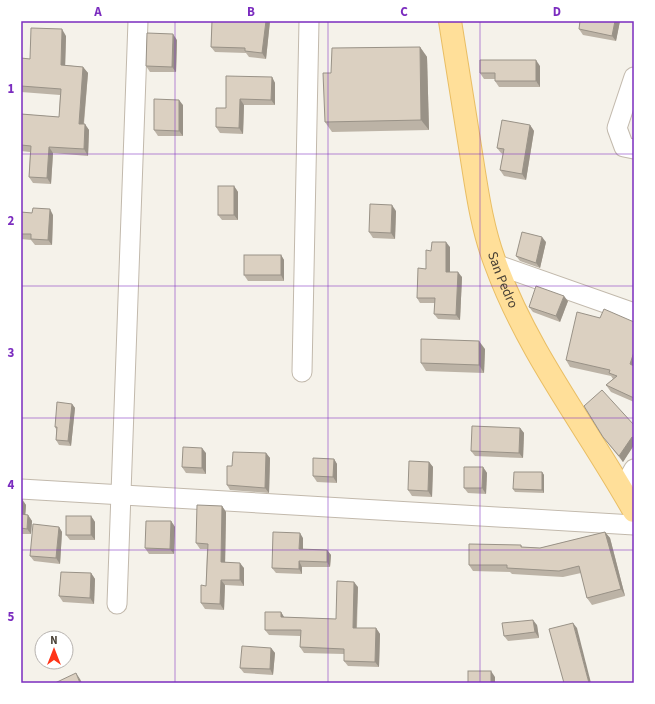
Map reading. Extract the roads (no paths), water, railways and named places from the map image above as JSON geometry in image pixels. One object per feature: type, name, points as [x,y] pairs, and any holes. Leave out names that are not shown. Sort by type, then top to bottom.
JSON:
[{"type":"main road","name":"San Pedro","points":[[446,22],[480,209],[495,264],[511,304],[550,373],[634,510]]},
{"type":"street","points":[[118,604],[138,21]]},
{"type":"street","points":[[302,372],[309,21]]},
{"type":"street","points":[[634,77],[617,128],[624,146],[634,149]]},
{"type":"street","points":[[495,264],[634,313]]},
{"type":"street","points":[[622,490],[634,469]]},
{"type":"street","points":[[21,489],[634,524]]}]
